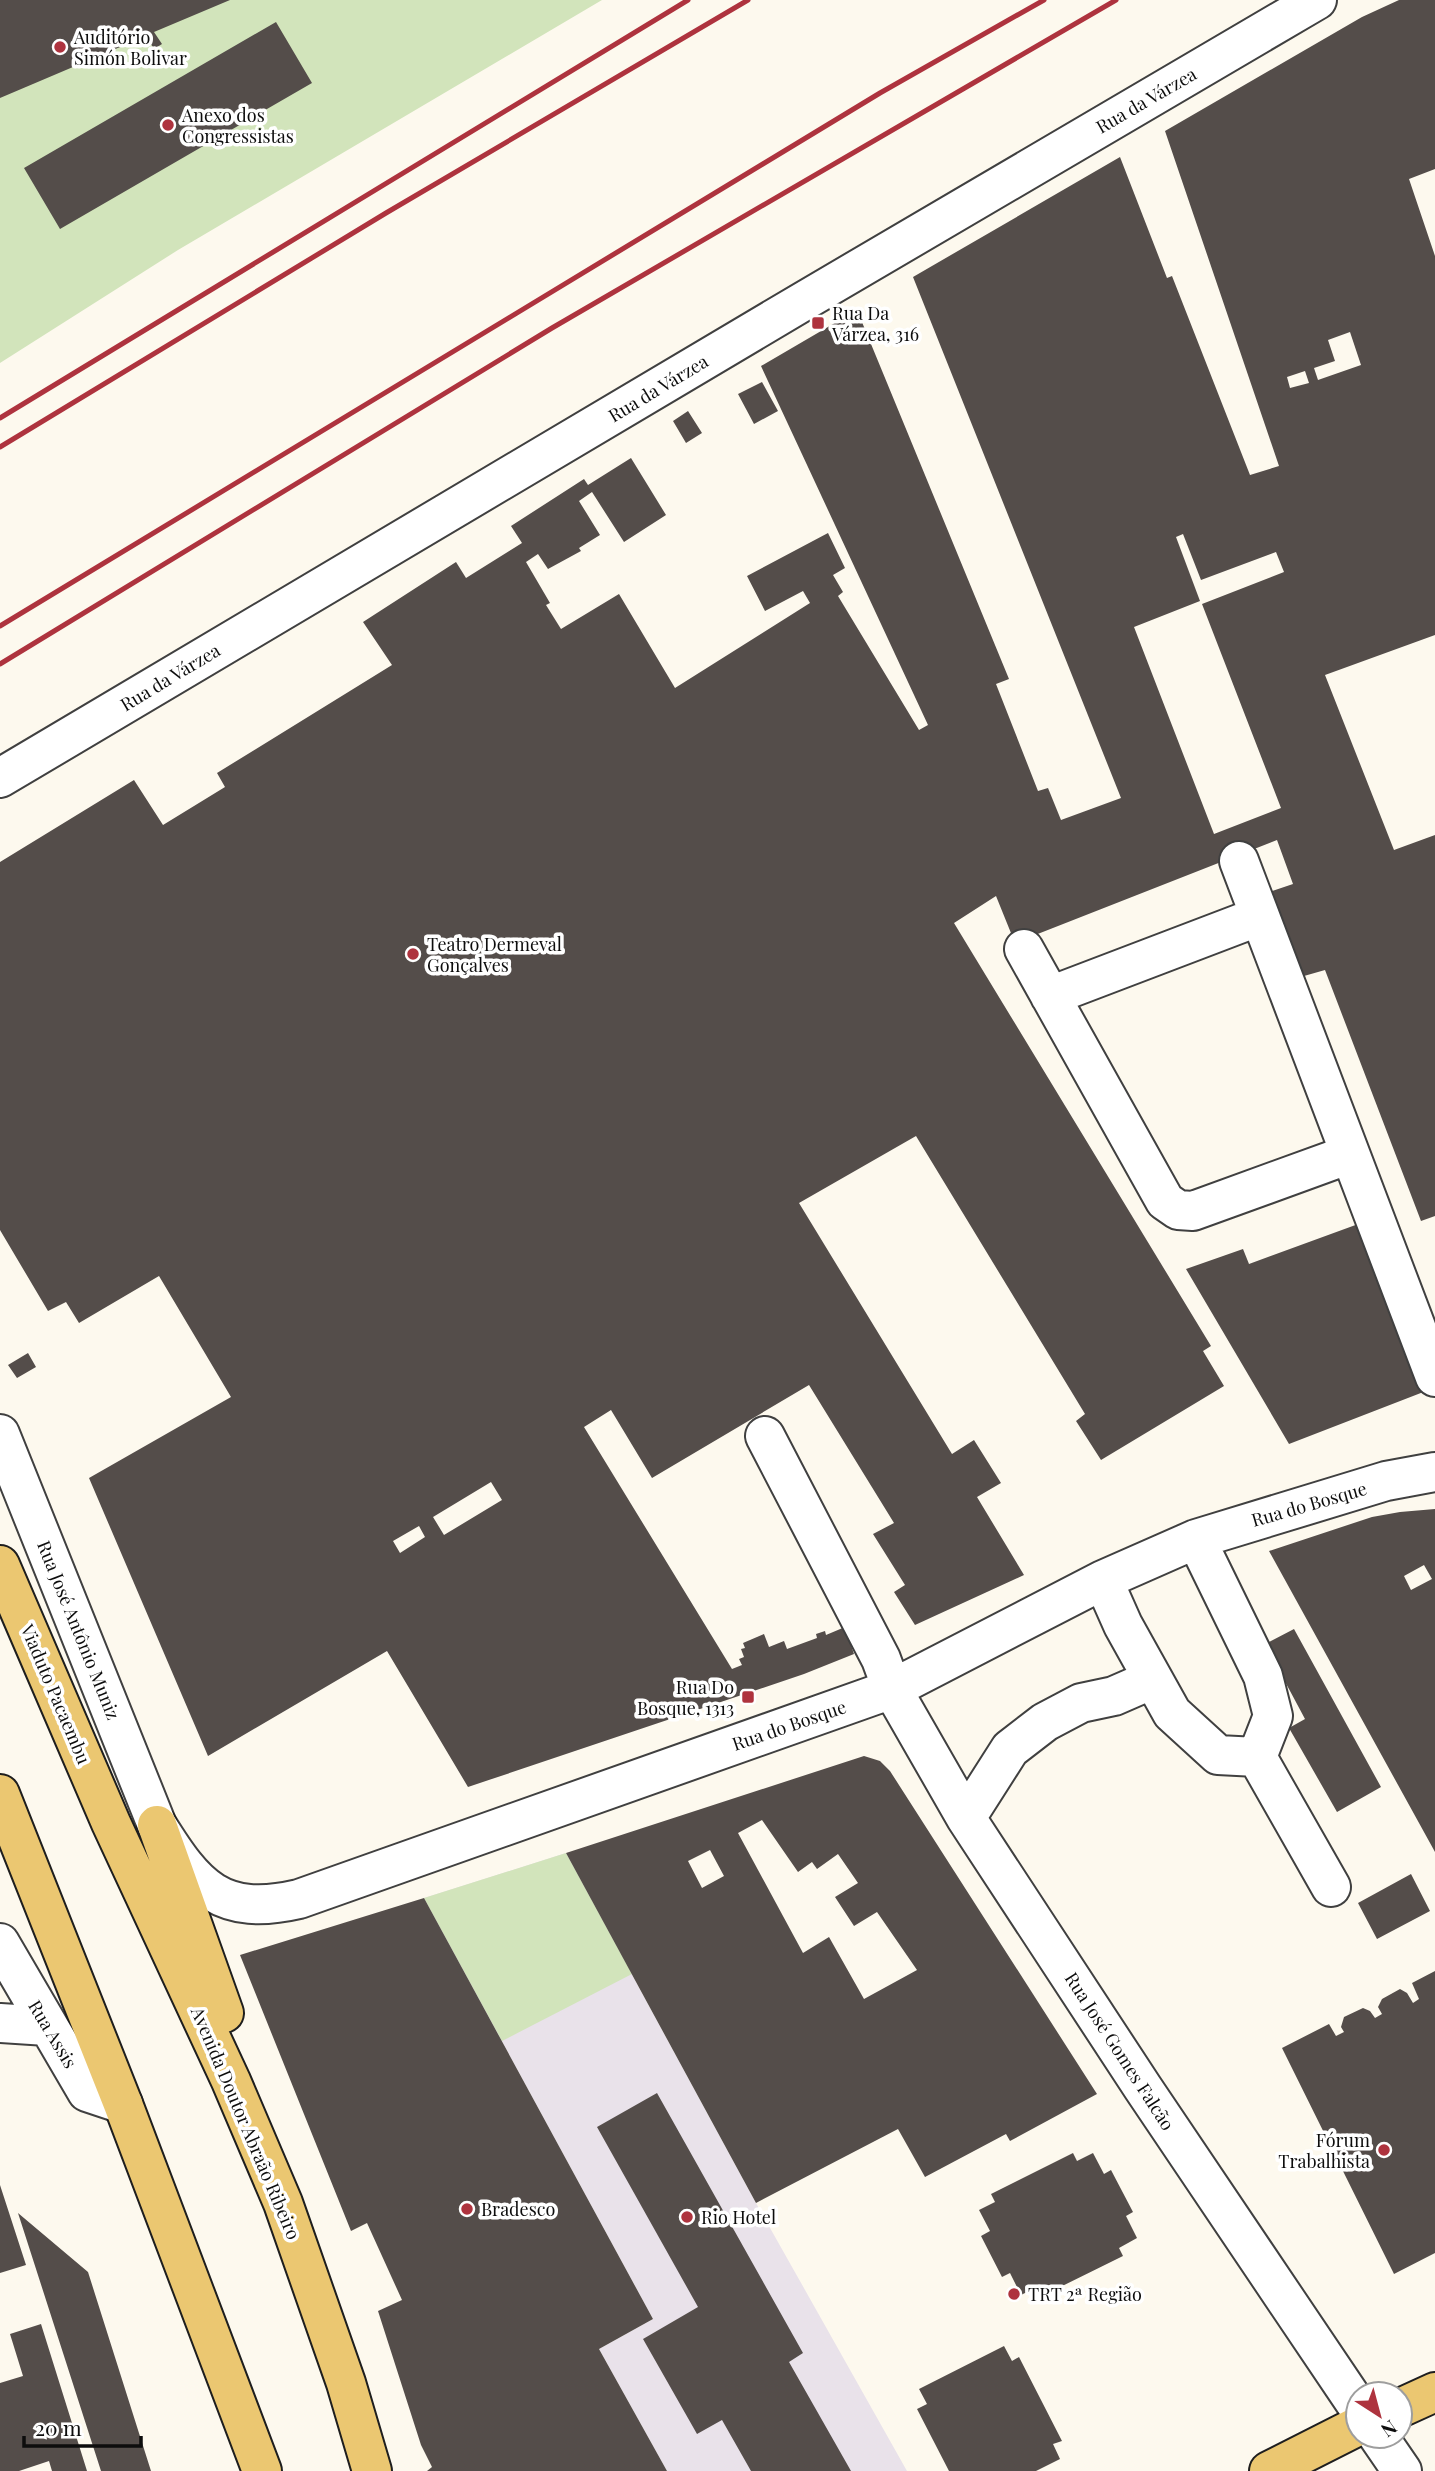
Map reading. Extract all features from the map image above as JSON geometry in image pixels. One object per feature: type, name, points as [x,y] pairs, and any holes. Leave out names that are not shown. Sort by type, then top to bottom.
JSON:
[{"type":"main road","name":"Viaduto Pacaembu","points":[[0,1565],[111,1823]]},
{"type":"main road","points":[[0,1794],[262,2471]]},
{"type":"main road","name":"Avenida Doutor Abraão Ribeiro","points":[[111,1823],[231,2081],[283,2203],[345,2383],[372,2471]]},
{"type":"main road","points":[[157,1825],[239,2058],[231,2081]]},
{"type":"main road","points":[[1414,2402],[1435,2392]]},
{"type":"main road","points":[[1269,2471],[1344,2433]]},
{"type":"street","name":"Rua da Várzea","points":[[0,778],[1317,0]]},
{"type":"street","points":[[1239,861],[1435,1377]]},
{"type":"street","points":[[1050,996],[1260,916]]},
{"type":"street","points":[[1024,949],[1165,1201],[1178,1210],[1193,1211],[1350,1154]]},
{"type":"street","name":"Rua José Antônio Muniz","points":[[0,1434],[157,1825]]},
{"type":"street","name":"Rua José Gomes Falcão","points":[[765,1436],[881,1659],[892,1689],[966,1818],[1143,2088],[1344,2386]]},
{"type":"street","name":"Rua do Bosque","points":[[157,1825],[181,1864],[200,1884],[225,1898],[248,1905],[270,1905],[324,1890],[892,1689],[1103,1580],[1196,1539],[1387,1481],[1435,1472]]},
{"type":"street","points":[[1196,1539],[1263,1676],[1273,1716],[1257,1756]]},
{"type":"street","points":[[1103,1580],[1123,1625],[1171,1713],[1218,1755],[1257,1756]]},
{"type":"street","points":[[966,1818],[1010,1749],[1037,1729],[1081,1703],[1114,1696],[1153,1679]]},
{"type":"street","points":[[1257,1756],[1331,1887]]},
{"type":"street","name":"Rua Assis","points":[[0,1943],[87,2092],[122,2104]]},
{"type":"street","points":[[0,2023],[47,2026]]},
{"type":"street","points":[[1388,2450],[1402,2471]]},
{"type":"shaded area","points":[[566,1853],[756,2203],[907,2471],[667,2471],[599,2349],[653,2319],[424,1898]]},
{"type":"green space","points":[[0,0],[602,0],[178,250],[0,363]]},
{"type":"green space","points":[[566,1853],[632,1974],[502,2041],[424,1898]]},
{"type":"building","name":"Auditório Simón Bolivar","points":[[0,0],[230,0],[154,32],[162,44],[154,49],[146,36],[0,98]]},
{"type":"building","points":[[1399,0],[1435,0],[1435,169],[1409,179],[1435,256],[1435,635],[1325,675],[1394,850],[1435,835],[1435,1216],[1421,1221],[1325,970],[1297,978],[1266,893],[1293,884],[1277,840],[1015,943],[996,896],[954,923],[1211,1346],[1203,1351],[1224,1386],[1101,1460],[1076,1421],[1085,1414],[916,1136],[799,1203],[952,1454],[974,1440],[1001,1483],[977,1497],[1024,1575],[915,1625],[894,1592],[905,1585],[873,1534],[894,1523],[809,1385],[652,1478],[611,1410],[584,1427],[732,1669],[742,1665],[739,1659],[744,1657],[741,1649],[745,1648],[743,1643],[764,1634],[769,1647],[784,1641],[787,1649],[817,1638],[816,1634],[825,1631],[826,1635],[845,1627],[854,1654],[804,1674],[468,1787],[387,1651],[208,1756],[89,1478],[231,1397],[159,1276],[79,1323],[66,1302],[48,1311],[0,1230],[0,862],[134,780],[163,825],[225,787],[217,773],[392,665],[363,622],[456,562],[466,578],[522,543],[511,526],[584,479],[588,485],[631,458],[666,515],[624,542],[592,492],[579,501],[600,535],[579,548],[581,551],[548,569],[538,554],[526,562],[550,603],[546,605],[561,629],[619,594],[675,688],[810,603],[803,591],[765,611],[747,576],[828,533],[845,568],[833,575],[843,592],[838,596],[919,730],[928,725],[761,366],[857,310],[1009,679],[996,684],[1038,791],[1048,788],[1061,820],[1121,798],[913,277],[1120,157],[1167,278],[1172,276],[1250,475],[1279,466],[1165,131],[1362,17]],"holes":[[[1350,332],[1361,365],[1318,380],[1314,368],[1335,361],[1328,340]],[[1305,371],[1309,383],[1290,388],[1287,377]],[[1183,534],[1201,580],[1276,552],[1284,572],[1202,604],[1281,808],[1214,834],[1134,627],[1200,601],[1176,537]],[[491,1482],[502,1500],[444,1535],[433,1517]],[[419,1526],[425,1537],[400,1553],[393,1541]]]},
{"type":"building","name":"Anexo dos Congressistas","points":[[276,22],[312,83],[60,229],[24,168]]},
{"type":"building","points":[[762,382],[778,411],[754,424],[738,394]]},
{"type":"building","points":[[688,411],[702,433],[686,443],[673,421]]},
{"type":"building","points":[[1361,1223],[1426,1391],[1289,1444],[1186,1269],[1243,1249],[1249,1264]]},
{"type":"building","points":[[28,1353],[36,1367],[17,1378],[8,1365]]},
{"type":"building","points":[[1435,1509],[1435,1852],[1269,1551],[1372,1517]],"holes":[[[1424,1565],[1432,1579],[1411,1590],[1404,1576]]]},
{"type":"building","points":[[1294,1629],[1381,1787],[1337,1812],[1289,1728],[1305,1719],[1265,1644]]},
{"type":"building","points":[[864,1756],[880,1761],[890,1771],[1097,2094],[1010,2141],[1006,2134],[925,2177],[898,2129],[756,2203],[566,1853]],"holes":[[[762,1820],[798,1872],[812,1862],[817,1869],[838,1854],[858,1883],[835,1897],[854,1926],[877,1912],[917,1970],[864,1999],[829,1937],[803,1953],[738,1833]],[[710,1850],[724,1876],[702,1888],[688,1861]]]},
{"type":"building","points":[[1411,1874],[1430,1911],[1377,1939],[1358,1903]]},
{"type":"building","points":[[424,1898],[653,2319],[599,2349],[667,2471],[427,2471],[432,2467],[421,2445],[378,2311],[402,2300],[367,2223],[351,2231],[240,1955]]},
{"type":"building","name":"Fórum Trabalhista","points":[[1435,1971],[1435,2253],[1394,2274],[1282,2048],[1329,2024],[1336,2036],[1344,2032],[1341,2027],[1344,2017],[1363,2008],[1370,2011],[1375,2018],[1382,2014],[1378,2007],[1382,1999],[1400,1989],[1407,1993],[1413,2003],[1419,1999],[1412,1983]]},
{"type":"building","name":"Rio Hotel","points":[[657,2093],[803,2353],[789,2362],[851,2471],[751,2471],[722,2420],[697,2434],[643,2339],[698,2307],[597,2127]]},
{"type":"building","points":[[1073,2153],[1077,2161],[1093,2153],[1104,2174],[1111,2170],[1133,2212],[1126,2216],[1137,2238],[1119,2248],[1123,2256],[1042,2296],[1037,2287],[1021,2295],[1010,2273],[1002,2277],[981,2236],[990,2231],[979,2210],[995,2202],[991,2194]]},
{"type":"building","points":[[0,2185],[26,2265],[0,2273]]},
{"type":"building","points":[[18,2213],[88,2272],[151,2471],[101,2471]]},
{"type":"building","points":[[41,2324],[87,2471],[52,2471],[49,2461],[19,2471],[0,2471],[0,2383],[23,2376],[10,2334]]},
{"type":"building","points":[[1004,2346],[1012,2361],[1019,2357],[1062,2441],[1053,2444],[1060,2459],[1036,2471],[949,2471],[917,2409],[927,2404],[919,2389]]},
{"type":"railway","points":[[0,418],[688,0]]},
{"type":"railway","points":[[0,447],[386,213],[748,0]]},
{"type":"railway","points":[[0,626],[880,93],[1044,0]]},
{"type":"railway","points":[[0,664],[552,328],[1116,0]]},
{"type":"place","name":"Auditório Simón Bolivar","points":[[60,47]]},
{"type":"place","name":"Anexo dos Congressistas","points":[[168,125]]},
{"type":"place","name":"Rua Da Várzea, 316","points":[[818,323]]},
{"type":"place","name":"Teatro Dermeval Gonçalves","points":[[413,954]]},
{"type":"place","name":"Rua Do Bosque, 1313","points":[[748,1697]]},
{"type":"place","name":"Fórum Trabalhista","points":[[1384,2150]]},
{"type":"place","name":"Bradesco","points":[[467,2209]]},
{"type":"place","name":"Rio Hotel","points":[[687,2217]]},
{"type":"place","name":"TRT 2ª Região","points":[[1014,2294]]}]
